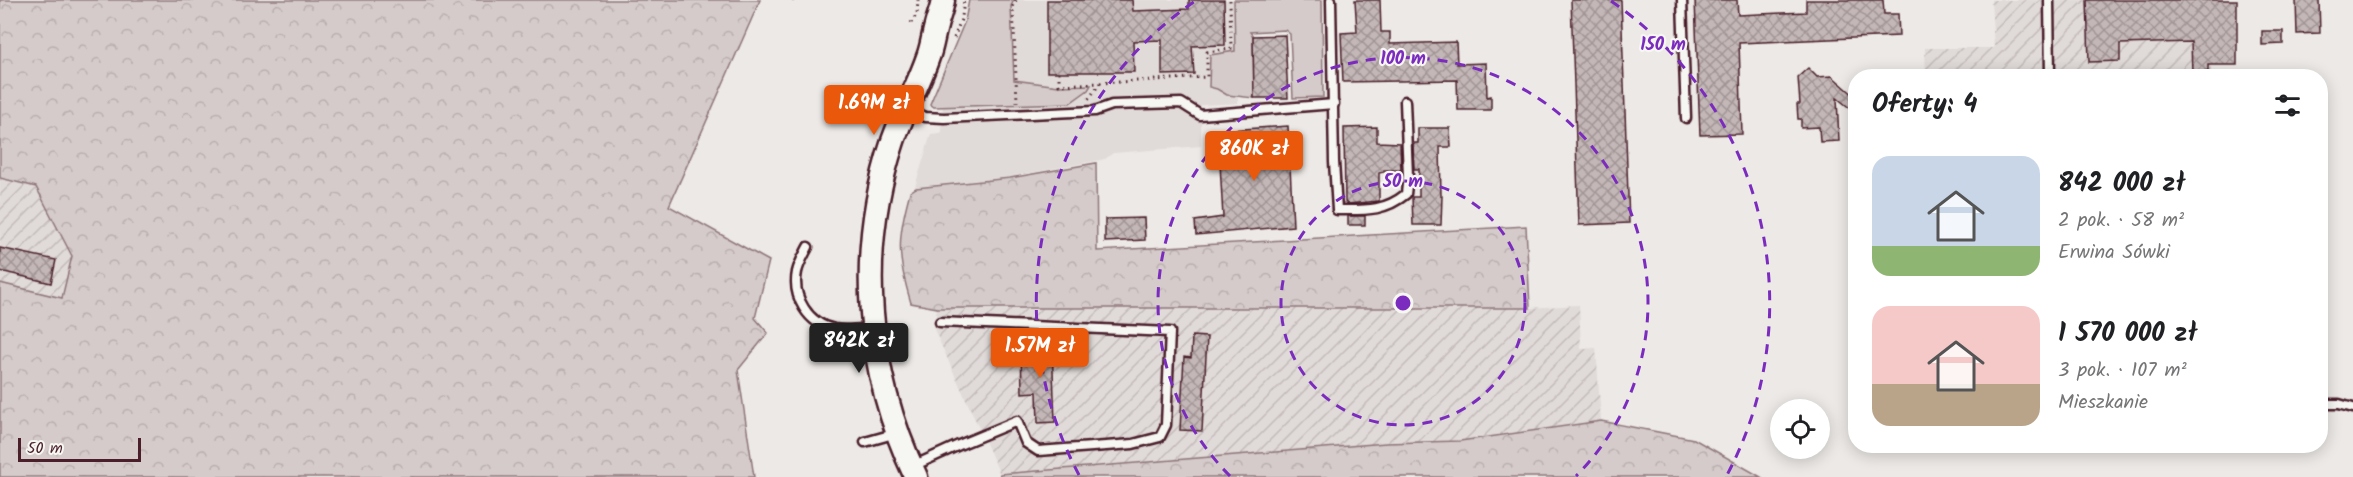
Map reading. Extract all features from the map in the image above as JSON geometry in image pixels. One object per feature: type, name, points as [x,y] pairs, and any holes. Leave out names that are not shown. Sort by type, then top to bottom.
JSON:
[{"type":"street","points":[[928,0],[945,33]]},
{"type":"street","points":[[914,472],[897,433],[879,370],[873,328],[870,276],[875,218],[886,163],[929,56],[945,33],[943,0]]},
{"type":"lane","points":[[1331,0],[1336,210],[1370,210],[1393,204],[1406,194],[1408,176],[1405,101]]},
{"type":"lane","points":[[1682,0],[1686,118]]},
{"type":"lane","points":[[2049,0],[2050,69]]},
{"type":"lane","points":[[906,109],[925,117],[944,118],[1095,111],[1113,105],[1181,103],[1200,116],[1334,104]]},
{"type":"lane","points":[[808,247],[798,266],[796,280],[800,302],[809,315],[821,324],[834,329],[873,328]]},
{"type":"lane","points":[[914,472],[959,444],[1017,421],[1026,443],[1038,451],[1133,444],[1160,437],[1166,425],[1170,332],[940,322]]},
{"type":"lane","points":[[2328,404],[2353,408]]},
{"type":"lane","points":[[865,442],[897,433]]},
{"type":"path","points":[[910,23],[917,14],[918,0]]},
{"type":"path","points":[[945,33],[962,16],[964,0]]},
{"type":"path","points":[[1016,0],[1013,6],[1017,108]]},
{"type":"path","points":[[1100,83],[1207,77],[1207,52],[1231,49],[1230,0]]},
{"type":"shaded area","points":[[983,0],[1234,0],[1238,103],[1201,105],[1201,146],[1113,153],[1105,159],[1009,177],[915,187],[931,134],[942,133],[943,102]]},
{"type":"shaded area","points":[[1991,0],[2208,0],[2211,69],[1926,69],[1925,48],[1994,48]]},
{"type":"shaded area","points":[[0,178],[36,187],[73,255],[62,298],[0,283]]},
{"type":"shaded area","points":[[1579,305],[1581,349],[1596,348],[1601,421],[1460,441],[1386,443],[1000,474],[934,329],[937,308],[1530,308]]},
{"type":"green space","points":[[0,0],[760,0],[669,206],[769,261],[755,318],[768,333],[738,370],[754,477],[0,477],[0,283],[62,298],[72,256],[36,187],[0,178]]},
{"type":"green space","points":[[969,0],[1014,0],[1011,6],[1014,80],[1059,86],[1091,85],[1088,90],[1070,103],[934,107],[930,104],[965,21]]},
{"type":"green space","points":[[1234,0],[1322,0],[1323,97],[1293,98],[1290,34],[1285,30],[1250,32],[1253,36],[1254,98],[1227,95],[1209,87],[1210,55],[1235,51]]},
{"type":"green space","points":[[1096,163],[1097,251],[1526,226],[1530,308],[937,308],[911,303],[903,273],[900,248],[910,192],[916,188],[1010,178]]},
{"type":"green space","points":[[1601,421],[1694,439],[1761,477],[999,477],[1000,474],[1386,443],[1460,441]]},
{"type":"building","points":[[1047,0],[1132,0],[1133,11],[1189,9],[1189,0],[1224,0],[1225,45],[1192,46],[1194,74],[1162,75],[1162,40],[1133,41],[1134,72],[1047,72]]},
{"type":"building","points":[[1355,0],[1380,0],[1381,32],[1390,32],[1390,44],[1456,42],[1457,64],[1486,63],[1487,97],[1491,96],[1491,110],[1458,110],[1457,80],[1343,82],[1341,33],[1357,32]]},
{"type":"building","points":[[1571,0],[1621,0],[1629,223],[1579,225]]},
{"type":"building","points":[[1695,0],[1737,0],[1738,15],[1806,12],[1806,0],[1883,0],[1884,14],[1898,14],[1899,36],[1739,43],[1742,134],[1700,135]]},
{"type":"building","points":[[2087,0],[2237,0],[2237,65],[2208,65],[2208,69],[2192,69],[2191,42],[2120,44],[2120,61],[2089,62]]},
{"type":"building","points":[[2296,0],[2319,0],[2320,33],[2297,34]]},
{"type":"building","points":[[2262,31],[2283,31],[2283,44],[2262,45]]},
{"type":"building","points":[[1285,35],[1288,98],[1254,98],[1253,36]]},
{"type":"building","points":[[1808,68],[1817,77],[1832,76],[1848,90],[1848,107],[1837,98],[1839,141],[1820,142],[1819,127],[1801,128],[1797,104],[1800,104],[1798,77]]},
{"type":"building","points":[[1288,126],[1293,226],[1196,235],[1195,221],[1223,217],[1219,146],[1231,145],[1230,130]]},
{"type":"building","points":[[1377,127],[1377,142],[1400,143],[1401,170],[1384,170],[1379,173],[1379,201],[1348,204],[1345,202],[1344,128]]},
{"type":"building","points":[[1418,128],[1450,128],[1451,147],[1440,147],[1441,225],[1413,225],[1412,197],[1419,197],[1419,169],[1414,169],[1413,143],[1418,143]]},
{"type":"building","points":[[1348,216],[1365,216],[1365,225],[1348,225]]},
{"type":"building","points":[[1144,218],[1145,240],[1105,242],[1105,219]]},
{"type":"building","points":[[0,248],[56,260],[51,283],[0,271]]},
{"type":"building","points":[[1192,336],[1207,337],[1202,431],[1180,430],[1184,357],[1191,358]]},
{"type":"building","points":[[1052,346],[1055,422],[1038,423],[1037,392],[1022,393],[1021,347]]}]
